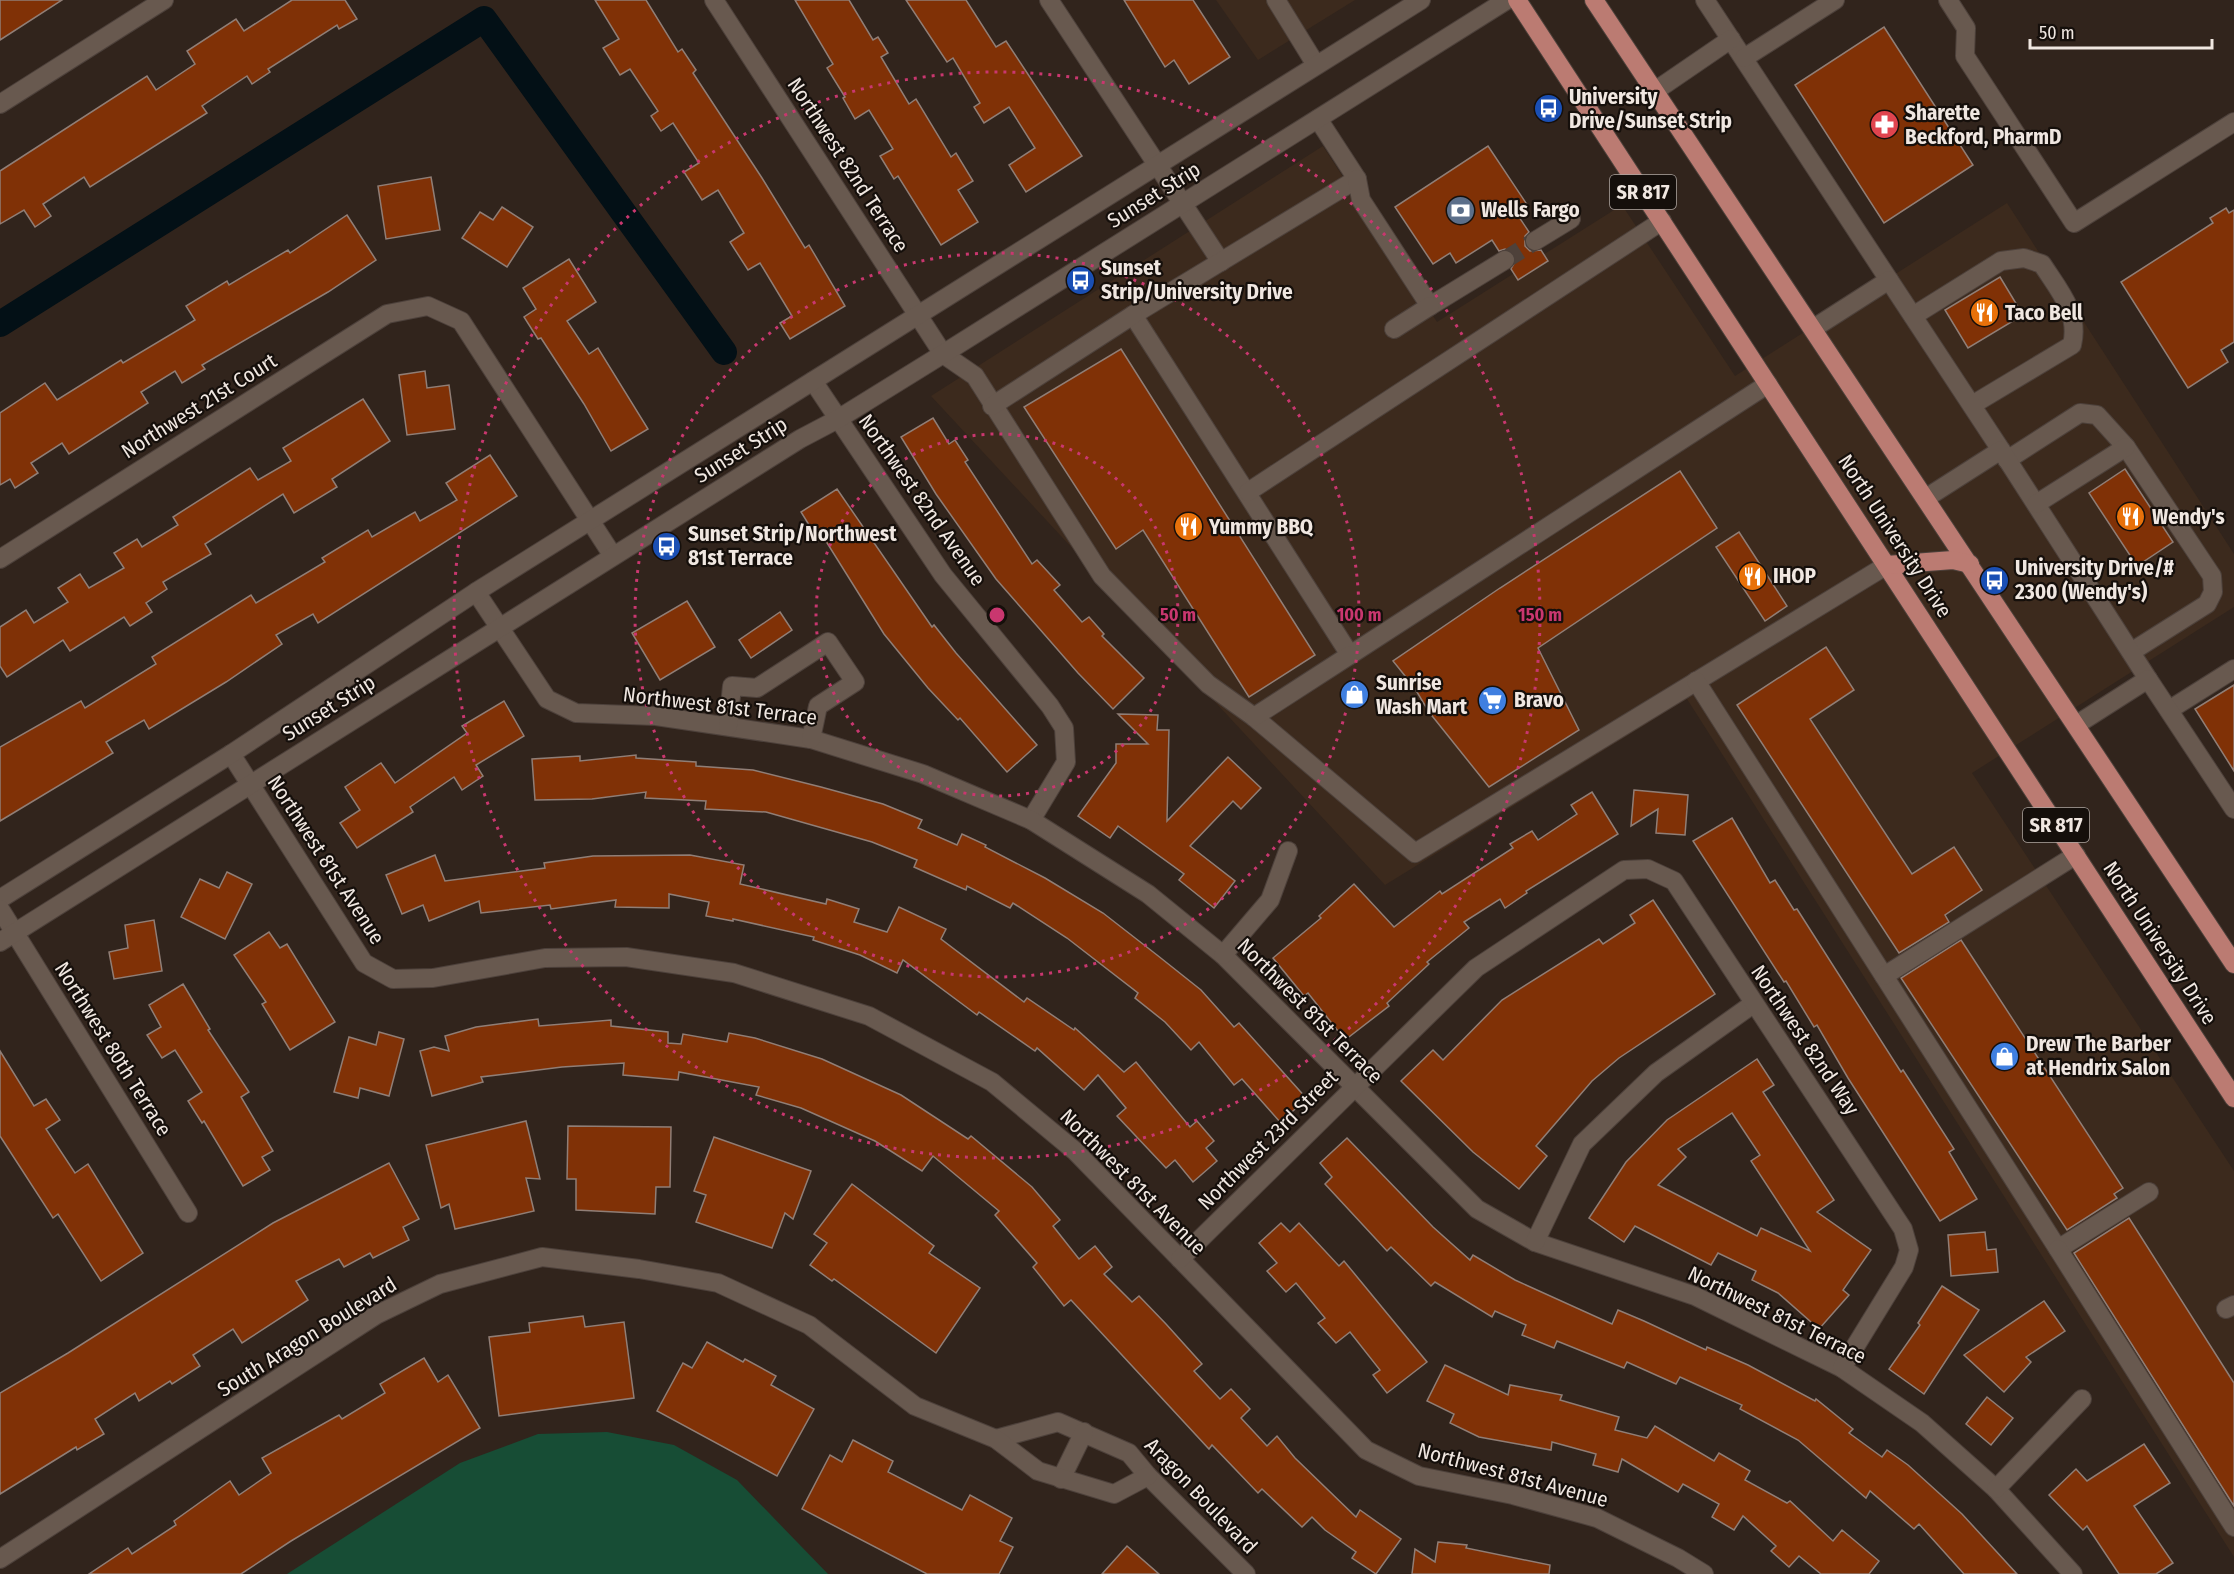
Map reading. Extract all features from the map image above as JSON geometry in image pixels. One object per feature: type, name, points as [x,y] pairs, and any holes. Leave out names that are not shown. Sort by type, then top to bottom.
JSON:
[{"type":"main road","name":"North University Drive","points":[[1517,0],[2234,1098]]},
{"type":"main road","name":"SR 817","points":[[1594,0],[2233,962]]},
{"type":"main road","points":[[1887,565],[1953,560],[1970,564]]},
{"type":"street","points":[[0,104],[164,0]]},
{"type":"street","name":"Northwest 82nd Terrace","points":[[714,0],[943,354]]},
{"type":"street","points":[[1049,0],[1221,262]]},
{"type":"street","name":"Sunset Strip","points":[[0,899],[231,753],[476,592],[1421,0]]},
{"type":"street","name":"Sunset Strip","points":[[7,937],[499,627],[800,439],[838,419],[943,354],[1507,0]]},
{"type":"street","points":[[1705,0],[1972,405],[2234,809]]},
{"type":"street","points":[[1744,58],[1836,0]]},
{"type":"street","points":[[1948,0],[1966,28],[1965,56],[2074,223],[2234,122]]},
{"type":"street","points":[[1281,2],[1316,65]]},
{"type":"street","points":[[1655,91],[1731,39]]},
{"type":"street","points":[[1318,119],[1357,179],[1361,200],[1430,306]]},
{"type":"street","points":[[992,406],[1133,315],[1357,179]]},
{"type":"street","points":[[1535,241],[1571,219]]},
{"type":"street","points":[[1248,492],[1662,221]]},
{"type":"street","points":[[1913,316],[2001,261],[2024,258],[2042,264],[2072,311],[2075,331],[2072,345],[1972,405]]},
{"type":"street","points":[[1394,329],[1505,260]]},
{"type":"street","points":[[1814,328],[1889,280]]},
{"type":"street","name":"Northwest 21st Court","points":[[0,558],[387,314],[428,306],[461,321],[591,521]]},
{"type":"street","points":[[1133,315],[1350,655]]},
{"type":"street","points":[[943,354],[975,376],[1102,576],[1208,684],[1254,717],[1415,854],[1887,565]]},
{"type":"street","name":"Northwest 82nd Avenue","points":[[813,381],[943,575],[1050,706],[1064,728],[1066,762],[1031,820]]},
{"type":"street","points":[[1254,717],[1768,384]]},
{"type":"street","points":[[1926,498],[2080,414],[2097,414],[2126,447],[2212,576],[2213,592],[2207,604],[2131,652]]},
{"type":"street","points":[[2036,504],[2126,447]]},
{"type":"street","points":[[591,521],[613,556]]},
{"type":"street","name":"Northwest 81st Terrace","points":[[476,592],[547,699],[576,713],[656,716],[811,739],[923,774],[1031,820],[1148,894],[1223,955],[1353,1088],[1477,1209],[1535,1242],[1695,1296],[1842,1368],[1922,1423],[1996,1489],[2073,1574]]},
{"type":"street","points":[[728,726],[732,686],[757,688],[828,642],[855,682],[818,706],[811,739]]},
{"type":"street","points":[[2169,710],[2234,669]]},
{"type":"street","points":[[2076,725],[2148,679]]},
{"type":"street","points":[[1696,681],[2234,1527]]},
{"type":"street","name":"Northwest 81st Avenue","points":[[231,753],[364,963],[393,979],[433,978],[545,958],[626,957],[734,973],[869,1016],[992,1082],[1075,1151],[1366,1450],[1419,1476],[1513,1495],[1597,1518],[1678,1558],[1704,1574]]},
{"type":"street","points":[[1223,955],[1270,900],[1288,851]]},
{"type":"street","points":[[1884,976],[2076,855]]},
{"type":"street","name":"Northwest 23rd Street","points":[[1180,1259],[1476,968],[1624,870],[1648,869]]},
{"type":"street","name":"Northwest 82nd Way","points":[[1648,869],[1674,881],[1903,1229],[1909,1250],[1904,1267],[1842,1368]]},
{"type":"street","name":"Northwest 80th Terrace","points":[[0,909],[7,937],[188,1213]]},
{"type":"street","points":[[1535,1242],[1582,1144],[1656,1073],[1753,1004]]},
{"type":"street","points":[[2058,1249],[2149,1192]]},
{"type":"street","name":"South Aragon Boulevard","points":[[0,1559],[376,1315],[440,1284],[542,1257],[639,1269],[718,1283],[808,1325],[915,1406],[996,1439],[1038,1471],[1114,1494],[1148,1476]]},
{"type":"street","points":[[1996,1489],[2082,1399]]},
{"type":"street","name":"Aragon Boulevard","points":[[996,1439],[1058,1422],[1129,1453],[1148,1476],[1246,1574]]},
{"type":"street","points":[[1061,1479],[1084,1432]]},
{"type":"shaded area","points":[[1216,0],[1355,0],[1258,60]]},
{"type":"shaded area","points":[[1323,146],[1437,322],[1622,205],[1735,376],[2007,203],[2234,554],[2234,607],[1972,773],[2234,1171],[2234,1557],[1687,699],[1385,885],[931,396]]},
{"type":"green space","points":[[607,1432],[674,1445],[737,1480],[828,1574],[287,1574],[460,1463],[538,1434]]},
{"type":"building","points":[[0,0],[62,0],[0,40]]},
{"type":"building","points":[[292,0],[345,0],[357,19],[339,29],[337,25],[268,69],[270,72],[252,84],[247,76],[202,106],[207,113],[90,187],[84,177],[43,204],[51,216],[35,227],[24,210],[0,224],[0,171],[147,76],[156,90],[195,64],[187,51],[236,19],[244,31]]},
{"type":"building","points":[[595,0],[646,0],[678,52],[682,49],[696,70],[693,73],[805,248],[809,245],[845,306],[790,339],[780,323],[792,316],[760,263],[748,270],[730,242],[744,233],[718,190],[702,200],[684,172],[699,163],[673,123],[661,131],[651,116],[658,111],[630,69],[620,75],[603,48],[619,39]]},
{"type":"building","points":[[795,0],[849,0],[873,40],[878,37],[888,53],[881,57],[909,104],[916,99],[951,157],[956,153],[973,181],[958,190],[978,222],[941,245],[898,176],[894,179],[880,156],[893,149],[869,110],[855,119],[843,98],[845,97],[827,68],[833,64]]},
{"type":"building","points":[[906,0],[966,0],[996,47],[1006,41],[1082,156],[1026,192],[1009,165],[1035,148],[1009,107],[984,123],[974,107],[980,103],[953,58],[947,62]]},
{"type":"building","points":[[1124,0],[1193,0],[1230,57],[1189,84],[1174,60],[1165,67]]},
{"type":"building","name":"Sharette Beckford, PharmD","points":[[1884,27],[1973,165],[1884,223],[1795,85]]},
{"type":"building","name":"Wells Fargo","points":[[1488,146],[1528,206],[1517,214],[1529,232],[1525,236],[1525,246],[1530,251],[1541,250],[1548,261],[1518,280],[1511,269],[1516,260],[1514,254],[1505,249],[1499,251],[1492,240],[1456,263],[1450,253],[1433,264],[1395,207]]},
{"type":"building","points":[[431,177],[440,230],[386,239],[378,186]]},
{"type":"building","points":[[502,207],[533,227],[507,267],[462,238],[480,212],[493,220]]},
{"type":"building","points":[[2226,208],[2229,213],[2234,210],[2234,342],[2221,350],[2228,362],[2188,388],[2121,282],[2213,223],[2210,218]]},
{"type":"building","points":[[347,215],[376,260],[328,292],[202,365],[205,369],[182,383],[175,371],[141,392],[148,403],[69,454],[62,443],[31,463],[38,473],[15,488],[10,479],[0,485],[0,413],[45,383],[57,400],[121,360],[123,363],[195,320],[186,306],[227,281],[229,285],[288,250],[290,253]]},
{"type":"building","points":[[569,259],[596,302],[567,321],[589,354],[598,348],[648,429],[611,451],[584,404],[541,338],[538,339],[524,317],[536,309],[523,288]]},
{"type":"building","name":"Taco Bell","points":[[2000,277],[2023,315],[1968,348],[1945,310]]},
{"type":"building","points":[[1121,349],[1315,655],[1249,697],[1143,530],[1116,549],[1024,407]]},
{"type":"building","points":[[425,371],[427,388],[449,385],[455,429],[407,435],[399,375]]},
{"type":"building","points":[[363,399],[390,441],[332,479],[337,487],[294,513],[283,494],[205,544],[211,554],[163,582],[167,589],[146,603],[152,612],[130,626],[124,617],[70,651],[63,640],[7,677],[0,666],[0,627],[26,610],[34,623],[68,602],[58,588],[80,574],[89,588],[124,568],[114,553],[137,539],[142,547],[178,525],[173,517],[250,468],[258,480],[291,461],[283,448]]},
{"type":"building","points":[[933,418],[949,444],[955,440],[968,460],[965,462],[1032,564],[1037,560],[1060,585],[1054,590],[1082,622],[1089,617],[1104,634],[1102,636],[1144,678],[1113,709],[1078,673],[996,579],[936,494],[901,437]]},
{"type":"building","points":[[490,455],[517,496],[318,623],[313,614],[276,635],[282,644],[226,682],[149,729],[144,720],[106,742],[113,753],[0,821],[0,747],[81,701],[85,708],[156,664],[152,657],[251,595],[256,603],[325,562],[322,558],[368,530],[372,537],[415,512],[420,521],[457,500],[446,483]]},
{"type":"building","name":"Wendy's","points":[[2125,469],[2173,542],[2137,566],[2089,493]]},
{"type":"building","points":[[1680,471],[1717,528],[1538,648],[1579,730],[1489,787],[1429,712],[1414,687],[1393,661],[1500,588]]},
{"type":"building","points":[[837,489],[932,627],[934,625],[1037,745],[1007,772],[960,718],[958,720],[928,688],[884,634],[824,538],[819,541],[801,512]]},
{"type":"building","name":"IHOP","points":[[1739,532],[1787,606],[1765,621],[1716,547]]},
{"type":"building","points":[[687,601],[715,647],[660,680],[632,633]]},
{"type":"building","points":[[780,612],[792,630],[751,658],[739,640]]},
{"type":"building","points":[[1826,647],[1854,690],[1810,719],[1912,874],[1954,847],[1982,890],[1945,915],[1949,922],[1899,953],[1737,705]]},
{"type":"building","points":[[2234,685],[2234,771],[2195,709]]},
{"type":"building","points":[[504,701],[524,736],[476,765],[483,776],[462,790],[454,777],[410,807],[413,812],[357,848],[340,823],[360,810],[345,787],[381,763],[395,783],[467,733],[462,726]]},
{"type":"building","points":[[1118,714],[1158,715],[1157,730],[1169,730],[1167,821],[1228,757],[1261,788],[1241,809],[1233,801],[1190,846],[1235,881],[1214,908],[1179,880],[1184,874],[1118,826],[1110,838],[1078,816],[1116,763],[1116,744],[1148,744]]},
{"type":"building","points":[[636,755],[636,758],[696,762],[696,766],[753,770],[821,787],[883,804],[922,820],[918,828],[957,845],[962,834],[986,845],[985,847],[1045,878],[1103,913],[1157,955],[1201,990],[1234,1027],[1239,1023],[1307,1099],[1280,1122],[1242,1079],[1234,1085],[1199,1042],[1191,1050],[1165,1022],[1135,998],[1138,993],[1067,938],[1013,903],[1010,908],[967,886],[966,890],[914,867],[917,860],[872,842],[766,812],[705,809],[706,801],[645,798],[646,792],[592,799],[535,800],[532,759],[580,756],[580,761]]},
{"type":"building","points":[[1634,790],[1688,795],[1685,835],[1656,833],[1658,809],[1631,826]]},
{"type":"building","points":[[1592,792],[1618,834],[1526,891],[1527,893],[1505,908],[1500,899],[1464,922],[1469,928],[1427,962],[1429,964],[1387,1003],[1389,1006],[1345,1040],[1308,993],[1304,996],[1273,958],[1321,918],[1319,916],[1354,884],[1394,927],[1440,891],[1442,894],[1513,848],[1510,844],[1532,831],[1538,840],[1577,814],[1571,805]]},
{"type":"building","points":[[1732,818],[1770,883],[1775,880],[1794,910],[1797,909],[1901,1072],[1903,1070],[1954,1149],[1949,1152],[1977,1199],[1940,1221],[1848,1078],[1817,1025],[1814,1027],[1693,841]]},
{"type":"building","points":[[435,855],[445,881],[545,868],[544,863],[593,856],[690,855],[744,865],[740,884],[826,904],[827,899],[859,909],[854,922],[887,932],[899,907],[946,929],[941,939],[1024,1002],[1027,998],[1074,1030],[1075,1028],[1124,1072],[1136,1062],[1190,1127],[1197,1121],[1214,1141],[1206,1148],[1217,1161],[1193,1182],[1175,1160],[1166,1168],[1117,1116],[1126,1108],[1098,1075],[1084,1090],[1037,1048],[1035,1051],[979,1012],[977,1015],[903,960],[897,973],[860,955],[813,940],[814,937],[733,919],[733,921],[706,916],[709,902],[669,894],[669,908],[615,907],[616,900],[551,909],[550,905],[481,913],[479,901],[429,921],[423,905],[402,914],[386,875]]},
{"type":"building","points":[[227,872],[252,884],[225,939],[181,917],[200,879],[219,888]]},
{"type":"building","points":[[1653,900],[1715,994],[1619,1058],[1592,1081],[1536,1146],[1547,1156],[1519,1189],[1473,1152],[1401,1081],[1433,1050],[1443,1060],[1502,1000],[1599,939],[1603,944],[1635,923],[1630,915]]},
{"type":"building","points":[[154,920],[162,971],[114,979],[109,952],[128,948],[125,925]]},
{"type":"building","points":[[269,932],[280,948],[287,944],[335,1022],[290,1050],[262,1004],[266,1002],[234,955]]},
{"type":"building","points":[[1961,940],[2123,1188],[2114,1194],[2117,1198],[2067,1230],[1901,978]]},
{"type":"building","points":[[183,984],[210,1029],[208,1030],[249,1092],[241,1097],[273,1151],[262,1157],[270,1170],[243,1186],[204,1121],[202,1123],[188,1101],[202,1092],[175,1050],[162,1058],[147,1035],[161,1027],[149,1005]]},
{"type":"building","points":[[538,1019],[539,1026],[611,1020],[611,1026],[668,1032],[668,1043],[681,1044],[683,1034],[727,1042],[729,1033],[755,1038],[822,1059],[901,1095],[968,1139],[971,1136],[1032,1187],[1060,1220],[1053,1226],[1079,1259],[1095,1246],[1112,1267],[1104,1274],[1132,1302],[1139,1296],[1166,1324],[1202,1364],[1194,1371],[1220,1399],[1231,1389],[1250,1409],[1241,1418],[1267,1446],[1277,1436],[1295,1458],[1356,1517],[1360,1510],[1401,1539],[1376,1574],[1352,1558],[1356,1552],[1325,1530],[1312,1517],[1302,1527],[1262,1489],[1258,1493],[1212,1445],[1209,1449],[1071,1300],[1064,1306],[1033,1267],[1037,1263],[995,1215],[999,1211],[933,1156],[922,1171],[875,1141],[801,1108],[756,1095],[759,1087],[679,1072],[678,1080],[623,1075],[624,1063],[562,1067],[481,1077],[483,1082],[432,1096],[420,1051],[434,1047],[449,1051],[445,1036],[476,1027]]},
{"type":"building","points":[[379,1032],[404,1039],[389,1096],[360,1088],[358,1098],[334,1092],[349,1037],[376,1045]]},
{"type":"building","points":[[0,1051],[34,1106],[46,1099],[60,1120],[46,1129],[75,1173],[88,1164],[143,1253],[101,1281],[58,1214],[53,1218],[0,1136]]},
{"type":"building","points":[[1757,1059],[1774,1085],[1763,1092],[1834,1200],[1817,1212],[1871,1250],[1843,1290],[1849,1295],[1819,1329],[1778,1293],[1752,1280],[1756,1271],[1718,1253],[1711,1265],[1635,1226],[1624,1242],[1589,1218],[1626,1162],[1667,1120]],"holes":[[[1732,1113],[1760,1155],[1751,1161],[1810,1251],[1761,1228],[1757,1236],[1658,1185],[1686,1157],[1678,1149]]]},
{"type":"building","points":[[526,1121],[540,1179],[526,1178],[534,1211],[455,1229],[449,1204],[441,1208],[426,1145]]},
{"type":"building","points":[[568,1126],[671,1127],[670,1187],[656,1187],[655,1214],[576,1210],[576,1179],[567,1179]]},
{"type":"building","points":[[714,1137],[811,1171],[793,1219],[785,1213],[772,1248],[696,1222],[706,1195],[694,1191]]},
{"type":"building","points":[[1347,1138],[1433,1227],[1470,1260],[1473,1255],[1515,1280],[1612,1324],[1618,1310],[1706,1350],[1707,1347],[1748,1365],[1815,1401],[1816,1399],[1853,1429],[1849,1433],[1882,1457],[1887,1450],[1908,1465],[1962,1514],[2017,1574],[1964,1574],[1919,1524],[1914,1529],[1870,1491],[1866,1498],[1798,1440],[1740,1409],[1742,1405],[1680,1377],[1676,1384],[1627,1362],[1624,1368],[1557,1341],[1554,1348],[1522,1335],[1526,1325],[1495,1311],[1492,1317],[1435,1282],[1431,1286],[1391,1247],[1387,1251],[1325,1184],[1332,1177],[1320,1163]]},
{"type":"building","points":[[389,1163],[419,1219],[403,1227],[409,1240],[373,1258],[370,1253],[344,1267],[339,1259],[296,1281],[308,1300],[242,1343],[233,1329],[193,1355],[200,1366],[172,1384],[170,1381],[139,1401],[135,1393],[95,1419],[104,1434],[77,1450],[76,1447],[0,1494],[0,1393],[68,1353],[273,1223]]},
{"type":"building","points":[[852,1184],[934,1246],[929,1253],[980,1288],[936,1353],[834,1279],[832,1281],[810,1265],[827,1243],[814,1234]]},
{"type":"building","points":[[2129,1218],[2234,1383],[2234,1506],[2074,1253]]},
{"type":"building","points":[[1281,1223],[1290,1232],[1299,1223],[1339,1266],[1344,1261],[1427,1362],[1387,1393],[1373,1375],[1380,1370],[1350,1332],[1336,1343],[1318,1323],[1325,1318],[1296,1283],[1286,1292],[1267,1271],[1277,1263],[1259,1243]]},
{"type":"building","points":[[1985,1232],[1987,1250],[1996,1249],[1998,1272],[1951,1276],[1948,1235]]},
{"type":"building","points":[[1942,1286],[1979,1310],[1924,1394],[1889,1369],[1920,1325],[1918,1323]]},
{"type":"building","points":[[2044,1301],[2065,1331],[2026,1357],[2031,1362],[2004,1392],[1964,1355]]},
{"type":"building","points":[[583,1316],[585,1327],[624,1322],[634,1398],[499,1416],[489,1337],[530,1332],[529,1323]]},
{"type":"building","points":[[707,1342],[743,1362],[745,1359],[776,1376],[771,1385],[814,1409],[777,1476],[657,1411],[683,1363],[692,1368]]},
{"type":"building","points":[[424,1358],[438,1382],[448,1375],[480,1428],[291,1541],[241,1574],[89,1574],[128,1548],[132,1554],[176,1525],[174,1521],[230,1481],[239,1495],[271,1473],[262,1458],[339,1415],[342,1419],[385,1393],[380,1384]]},
{"type":"building","points":[[1445,1365],[1508,1395],[1510,1385],[1562,1395],[1560,1400],[1619,1417],[1615,1430],[1647,1438],[1655,1426],[1714,1461],[1719,1453],[1750,1471],[1745,1480],[1787,1503],[1790,1501],[1833,1541],[1842,1530],[1879,1561],[1869,1574],[1821,1574],[1799,1556],[1789,1567],[1771,1551],[1776,1546],[1743,1516],[1734,1530],[1712,1517],[1719,1504],[1683,1484],[1678,1492],[1622,1459],[1618,1472],[1593,1465],[1596,1454],[1552,1442],[1551,1450],[1479,1437],[1450,1423],[1454,1414],[1427,1401]]},
{"type":"building","points":[[1987,1397],[2013,1418],[1991,1445],[1966,1424]]},
{"type":"building","points":[[853,1440],[893,1461],[888,1472],[962,1510],[970,1495],[1012,1518],[1000,1541],[1013,1547],[999,1574],[927,1574],[802,1509],[830,1455],[842,1462]]},
{"type":"building","points":[[2144,1444],[2170,1483],[2134,1506],[2173,1563],[2156,1574],[2119,1574],[2087,1526],[2083,1530],[2049,1495],[2076,1469],[2087,1481]]},
{"type":"building","points":[[1438,1542],[1467,1545],[1466,1548],[1550,1565],[1549,1574],[1412,1574],[1415,1549],[1435,1562]]},
{"type":"building","points":[[1127,1546],[1159,1574],[1102,1574]]},
{"type":"waterway","points":[[0,324],[484,19],[724,352]]},
{"type":"tunnel","points":[[1505,260],[1535,241]]},
{"type":"place","name":"University Drive/Sunset Strip","points":[[1548,109]]},
{"type":"place","name":"Sharette Beckford, PharmD","points":[[1884,125]]},
{"type":"place","name":"Wells Fargo","points":[[1460,210]]},
{"type":"place","name":"Sunset Strip/University Drive","points":[[1080,280]]},
{"type":"place","name":"Taco Bell","points":[[1984,313]]},
{"type":"place","name":"Wendy's","points":[[2131,517]]},
{"type":"place","name":"Yummy BBQ","points":[[1188,527]]},
{"type":"place","name":"Sunset Strip/Northwest 81st Terrace","points":[[667,546]]},
{"type":"place","name":"IHOP","points":[[1752,576]]},
{"type":"place","name":"University Drive/# 2300 (Wendy's)","points":[[1994,580]]},
{"type":"place","name":"Sunrise Wash Mart","points":[[1355,695]]},
{"type":"place","name":"Bravo","points":[[1493,700]]},
{"type":"place","name":"Drew The Barber at Hendrix Salon","points":[[2005,1056]]}]
